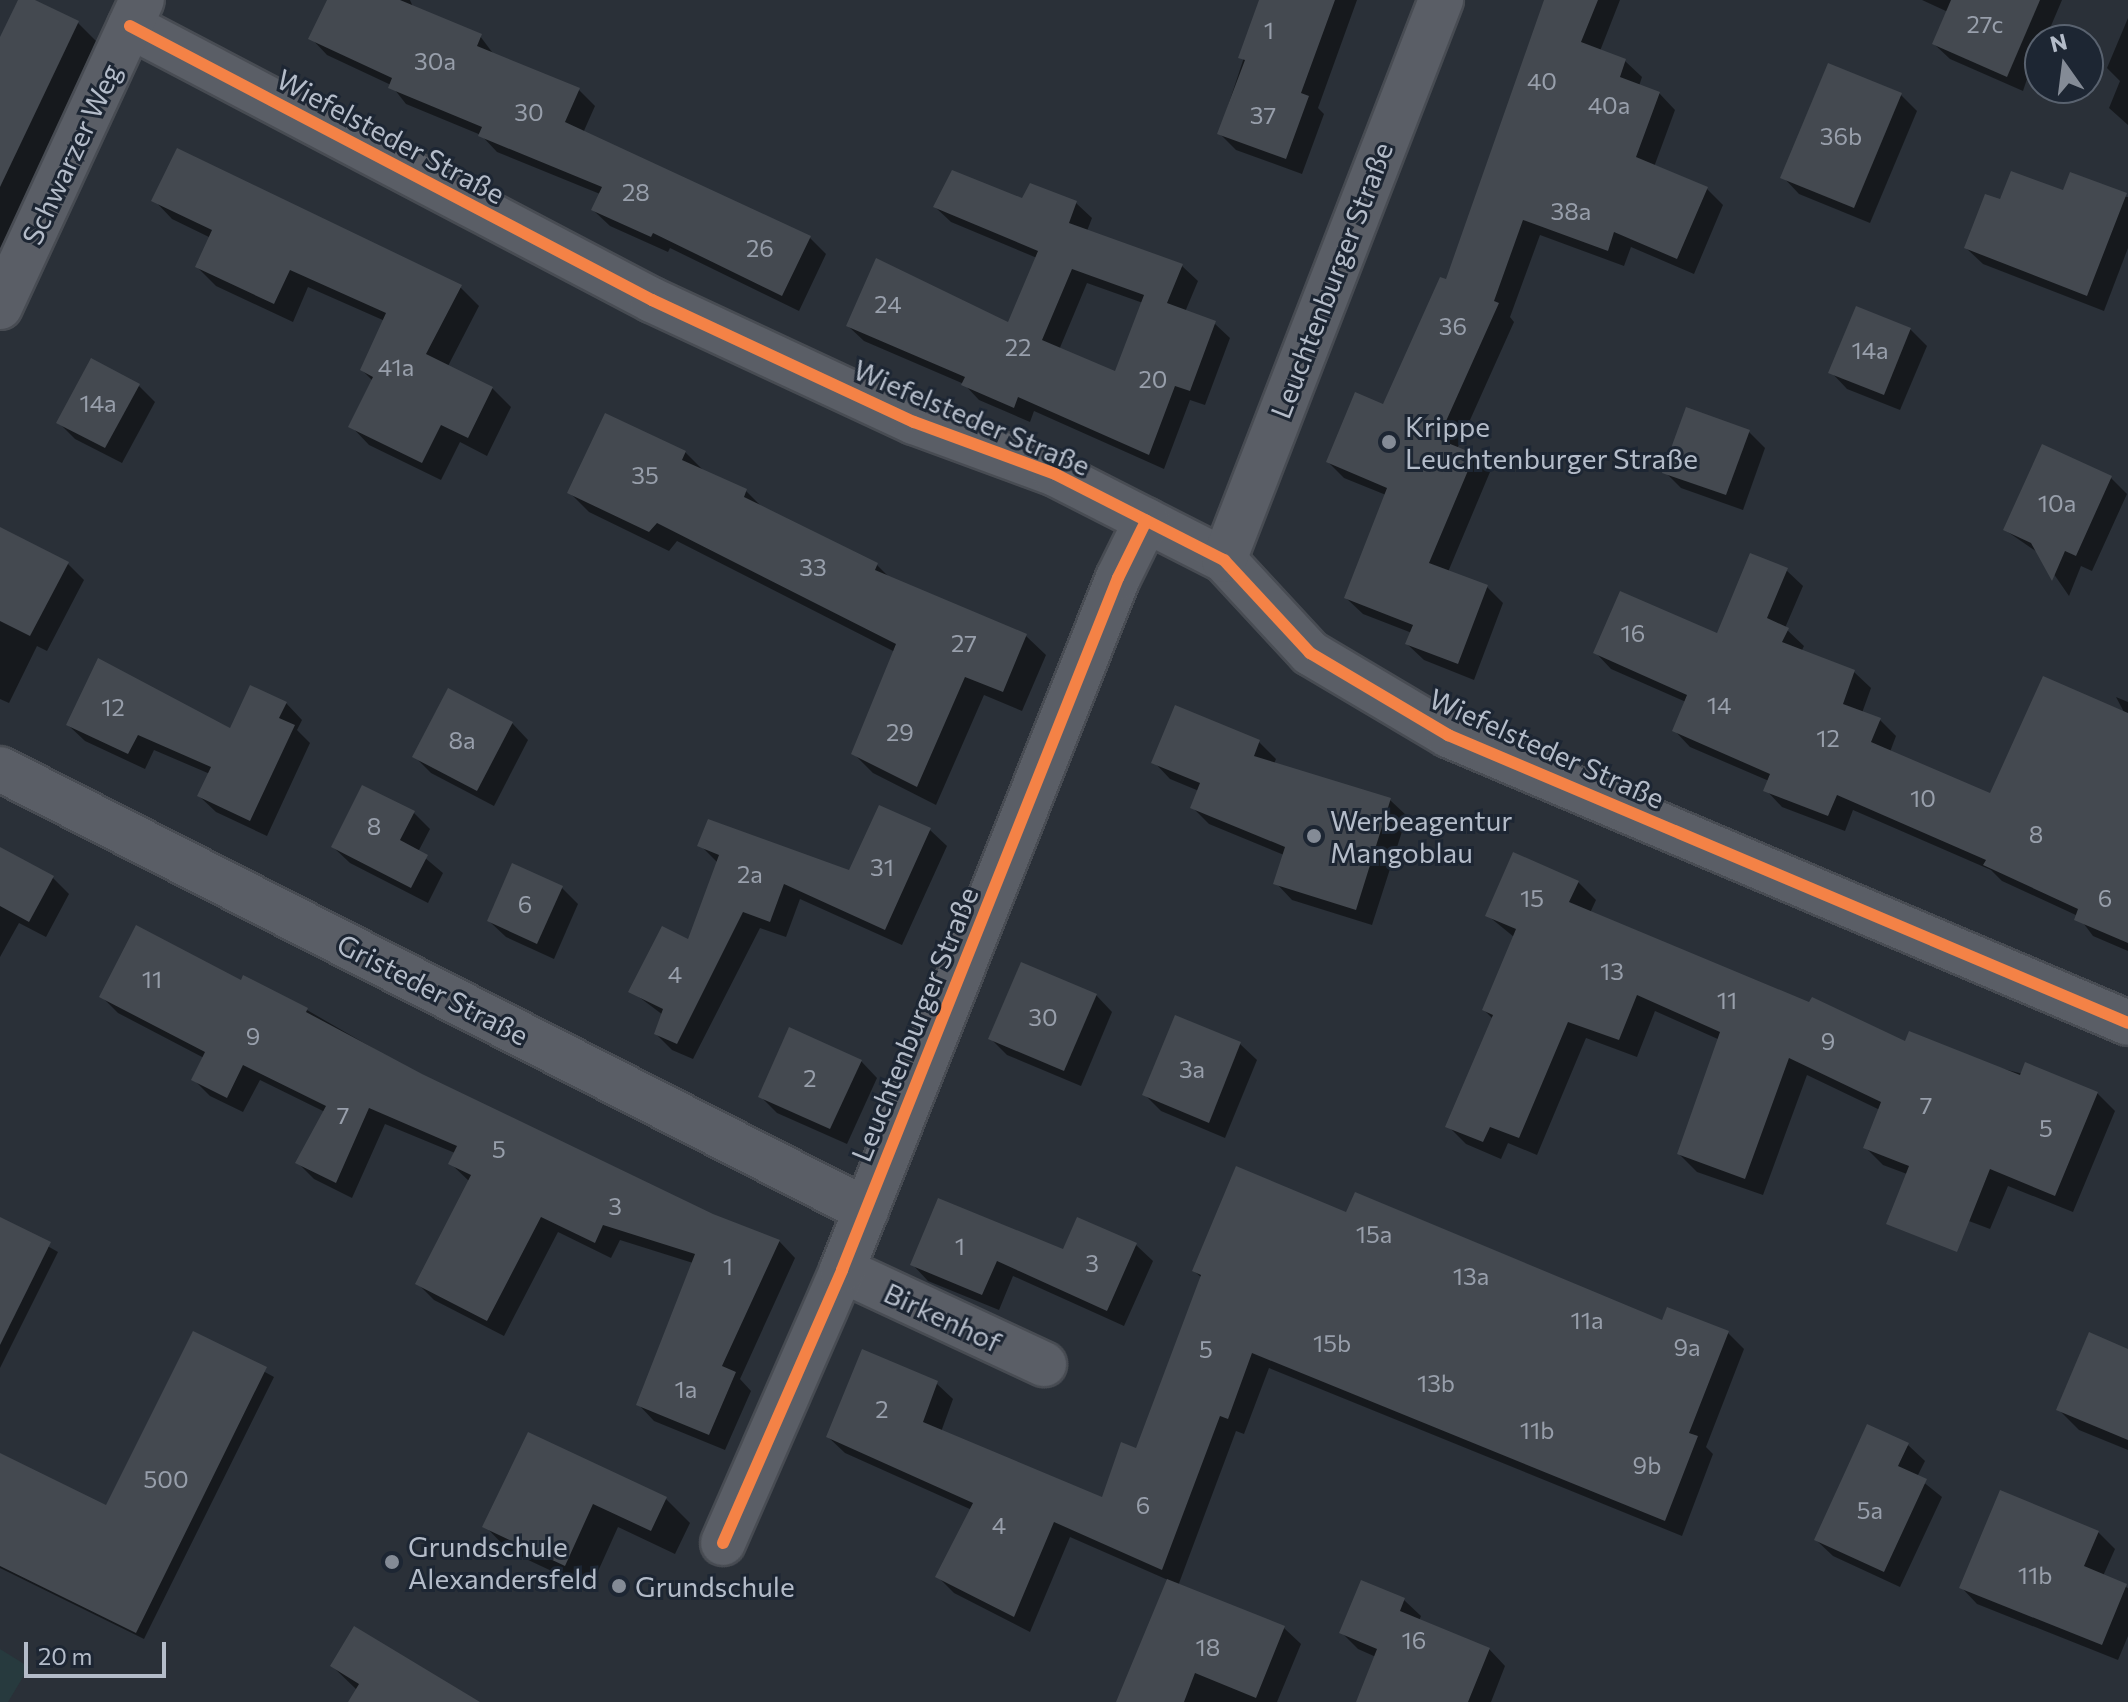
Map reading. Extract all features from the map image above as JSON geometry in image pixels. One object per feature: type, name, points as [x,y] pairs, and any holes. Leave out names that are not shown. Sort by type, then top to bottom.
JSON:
[{"type":"street","name":"Leuchtenburger Straße","points":[[1224,560],[1441,0]]},
{"type":"street","name":"Wiefelsteder Straße","points":[[136,13],[652,300],[914,422],[1055,474],[1224,560],[1310,653],[1448,735],[2128,1023]]},
{"type":"street","name":"Schwarzer Weg","points":[[0,307],[136,13]]},
{"type":"street","name":"Leuchtenburger Straße","points":[[723,1543],[842,1270],[1118,578],[1146,521]]},
{"type":"street","name":"Gristeder Straße","points":[[0,769],[866,1210]]},
{"type":"street","name":"Birkenhof","points":[[842,1270],[1044,1364]]},
{"type":"green space","points":[[0,1649],[29,1667],[8,1702],[0,1702]]},
{"type":"building","points":[[18,0],[35,0],[79,21],[0,187],[0,37]]},
{"type":"building","points":[[327,0],[400,0],[482,34],[477,46],[580,88],[565,122],[811,236],[782,296],[653,233],[651,237],[591,210],[602,187],[478,136],[482,127],[388,88],[392,78],[308,39]]},
{"type":"building","points":[[1259,0],[1335,0],[1301,93],[1309,96],[1286,159],[1217,134],[1245,60],[1238,58]]},
{"type":"building","points":[[1544,0],[1598,0],[1581,42],[1626,59],[1620,77],[1660,92],[1636,157],[1708,187],[1677,259],[1614,232],[1608,251],[1523,220],[1494,301],[1499,303],[1438,439],[1475,454],[1429,563],[1488,585],[1458,664],[1405,644],[1413,625],[1344,598],[1387,488],[1326,462],[1355,392],[1383,404],[1440,277],[1446,279]]},
{"type":"building","points":[[1951,0],[2040,0],[2030,24],[2024,24],[2024,37],[2007,77],[1932,44]]},
{"type":"building","points":[[1828,63],[1902,93],[1854,208],[1780,178]]},
{"type":"building","points":[[177,148],[462,285],[426,354],[493,387],[468,438],[441,425],[422,463],[348,427],[373,377],[360,370],[386,313],[290,270],[274,304],[195,267],[212,230],[151,201]]},
{"type":"building","points":[[952,170],[1022,198],[1030,183],[1077,201],[1069,223],[1183,264],[1167,303],[1216,321],[1190,391],[1175,386],[1149,455],[1018,397],[1014,408],[961,385],[965,377],[846,326],[876,258],[1008,322],[1038,251],[933,207]],"holes":[[[1072,269],[1144,295],[1115,371],[1042,340]]]},
{"type":"building","points":[[2011,171],[2063,190],[2070,172],[2127,193],[2087,296],[1964,248],[1985,194],[2000,199]]},
{"type":"building","points":[[1856,306],[1911,328],[1884,395],[1828,373]]},
{"type":"building","points":[[91,358],[140,384],[105,448],[56,423]]},
{"type":"building","points":[[1686,407],[1750,430],[1726,495],[1662,473]]},
{"type":"building","points":[[605,413],[686,451],[682,460],[747,489],[744,497],[878,563],[875,570],[1027,634],[1003,692],[965,677],[917,787],[851,754],[896,644],[657,523],[649,532],[567,493]]},
{"type":"building","points":[[2042,444],[2112,476],[2076,556],[2065,551],[2052,581],[2031,543],[2003,530]]},
{"type":"building","points":[[0,527],[69,562],[30,636],[0,621]]},
{"type":"building","points":[[1750,553],[1788,568],[1767,618],[1789,628],[1782,642],[1855,670],[1843,704],[1881,718],[1871,742],[1990,793],[2043,676],[2128,713],[2128,943],[2074,920],[2078,909],[1983,865],[1986,860],[1837,795],[1828,816],[1763,791],[1770,774],[1672,731],[1687,695],[1593,653],[1620,591],[1717,633]]},
{"type":"building","points":[[98,658],[230,728],[250,685],[287,702],[279,718],[295,725],[250,821],[197,796],[211,767],[138,735],[128,754],[66,725]]},
{"type":"building","points":[[448,688],[513,722],[477,791],[412,757]]},
{"type":"building","points":[[1175,705],[1260,740],[1254,756],[1391,798],[1356,910],[1273,884],[1285,847],[1190,808],[1200,783],[1151,763]]},
{"type":"building","points":[[362,785],[415,811],[400,840],[428,855],[411,888],[331,847]]},
{"type":"building","points":[[879,805],[931,828],[885,930],[784,884],[770,922],[743,912],[677,1044],[654,1034],[663,1009],[628,992],[662,926],[688,939],[719,855],[697,846],[708,819],[849,870]]},
{"type":"building","points":[[0,847],[54,876],[29,922],[0,906]]},
{"type":"building","points":[[1513,852],[1579,881],[1569,902],[1809,1002],[1812,997],[1905,1041],[1909,1031],[2020,1075],[2025,1062],[2098,1092],[2055,1196],[1990,1169],[1957,1252],[1886,1224],[1909,1166],[1863,1148],[1881,1102],[1789,1058],[1745,1179],[1677,1154],[1720,1032],[1637,995],[1619,1040],[1568,1022],[1519,1138],[1490,1127],[1483,1142],[1445,1127],[1493,1015],[1482,1010],[1516,929],[1485,916]]},
{"type":"building","points":[[512,863],[563,886],[537,944],[487,921]]},
{"type":"building","points":[[136,925],[241,980],[243,975],[308,1008],[306,1012],[422,1074],[713,1214],[780,1240],[722,1366],[736,1372],[709,1435],[636,1405],[695,1254],[603,1225],[595,1243],[541,1217],[487,1321],[415,1284],[471,1175],[448,1164],[457,1146],[369,1108],[336,1183],[295,1163],[326,1106],[243,1065],[227,1098],[191,1080],[205,1052],[99,997]]},
{"type":"building","points":[[1021,962],[1097,994],[1064,1071],[988,1039]]},
{"type":"building","points":[[1175,1015],[1241,1042],[1209,1123],[1142,1095]]},
{"type":"building","points":[[789,1027],[862,1060],[830,1129],[758,1097]]},
{"type":"building","points":[[1236,1166],[1346,1212],[1355,1192],[1662,1320],[1667,1307],[1729,1331],[1689,1433],[1698,1436],[1665,1521],[1252,1353],[1228,1419],[1220,1416],[1162,1570],[1054,1522],[1014,1617],[935,1577],[973,1503],[826,1437],[862,1349],[938,1381],[923,1422],[1102,1497],[1121,1442],[1136,1448],[1201,1275],[1192,1271]]},
{"type":"building","points":[[938,1198],[1063,1249],[1077,1217],[1137,1243],[1107,1311],[997,1261],[982,1295],[910,1265]]},
{"type":"building","points":[[0,1217],[51,1242],[0,1345]]},
{"type":"building","points":[[193,1331],[267,1367],[136,1633],[0,1566],[0,1453],[106,1505]]},
{"type":"building","points":[[2089,1332],[2128,1349],[2128,1440],[2056,1410]]},
{"type":"building","points":[[1867,1424],[1909,1443],[1898,1466],[1927,1479],[1884,1572],[1814,1540]]},
{"type":"building","points":[[528,1432],[667,1497],[651,1531],[593,1504],[565,1566],[482,1527]]},
{"type":"building","points":[[2000,1490],[2099,1531],[2084,1566],[2127,1584],[2102,1645],[1959,1588]]},
{"type":"building","points":[[1167,1579],[1285,1626],[1256,1698],[1195,1673],[1184,1702],[1116,1702]]},
{"type":"building","points":[[1361,1580],[1405,1598],[1400,1611],[1490,1648],[1468,1702],[1356,1702],[1377,1649],[1339,1633]]},
{"type":"building","points":[[354,1626],[480,1702],[348,1702],[359,1684],[330,1666]]},
{"type":"cycle path","points":[[130,26],[652,300],[914,422],[1055,474],[1224,560],[1310,653],[1448,735],[2128,1023]]},
{"type":"cycle path","points":[[723,1543],[842,1270],[1118,578],[1146,521]]},
{"type":"place","name":"Krippe Leuchtenburger Straße","points":[[1389,442]]},
{"type":"place","name":"Werbeagentur Mangoblau","points":[[1314,836]]},
{"type":"place","name":"Grundschule Alexandersfeld","points":[[392,1562]]},
{"type":"place","name":"Grundschule","points":[[619,1586]]}]
